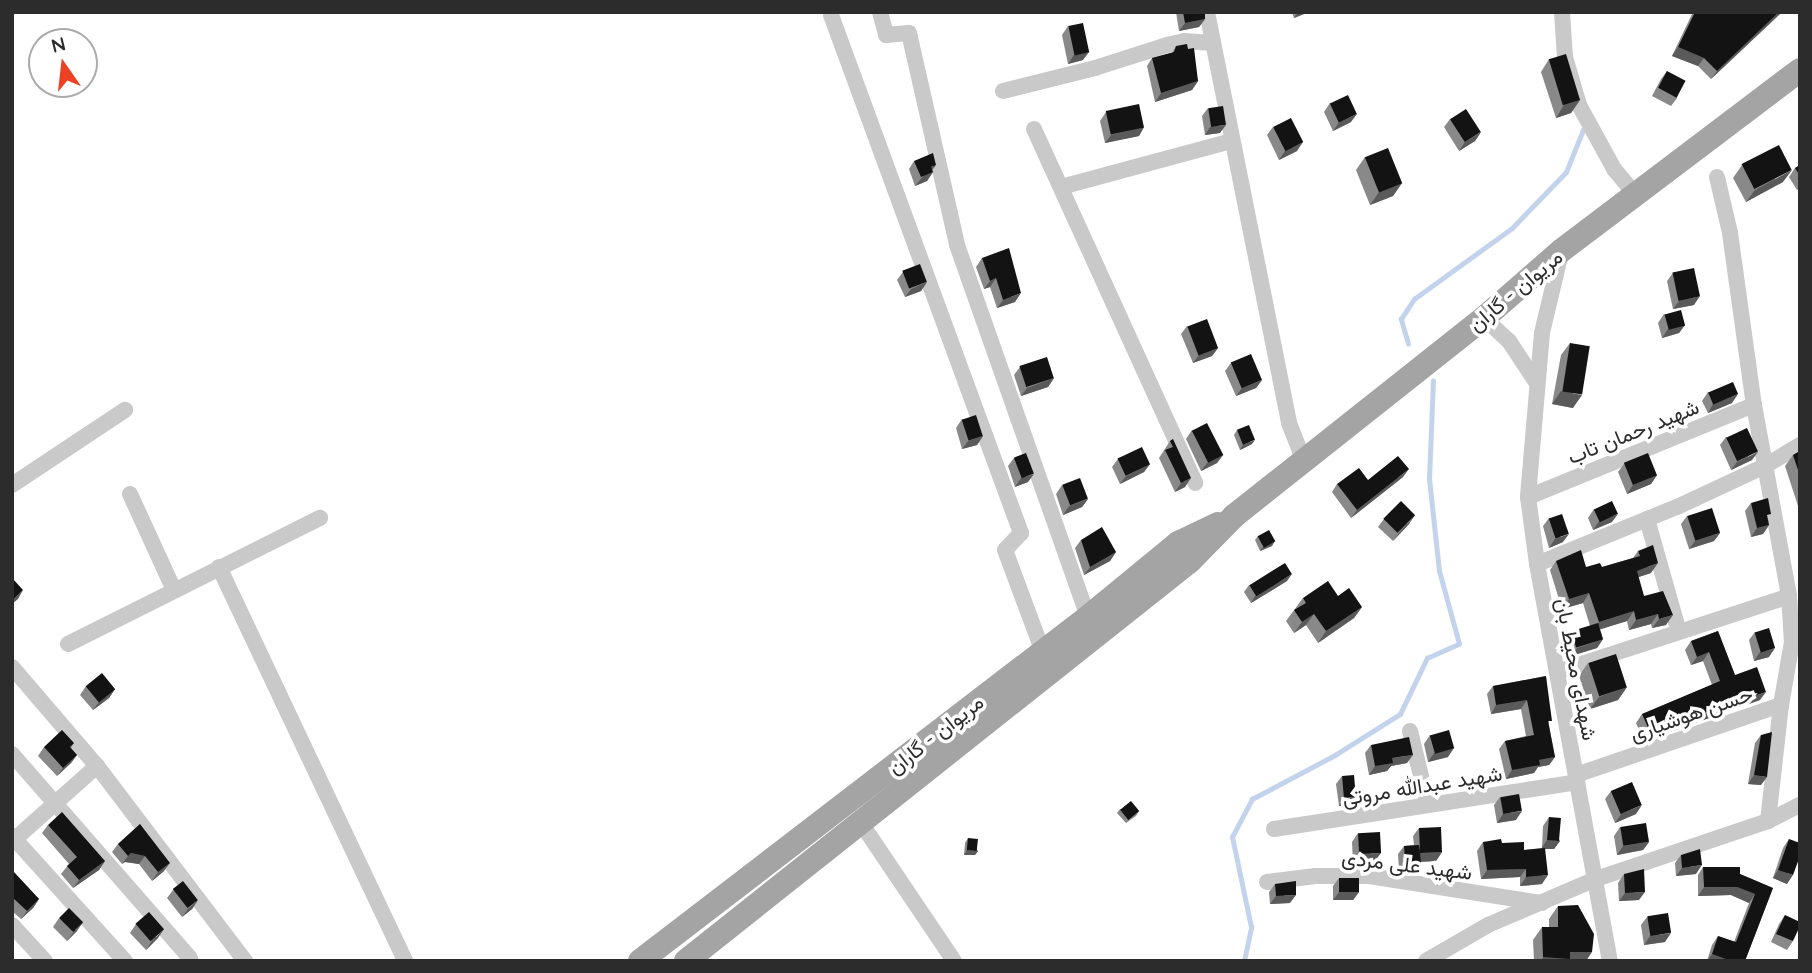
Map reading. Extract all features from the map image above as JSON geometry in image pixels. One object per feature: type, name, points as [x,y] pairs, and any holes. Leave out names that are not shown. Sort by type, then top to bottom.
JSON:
[{"type":"main road","name":"مریوان - گاران","points":[[697,958],[861,823],[1191,561],[1234,516],[1484,318],[1562,250],[1800,70]]},
{"type":"main road","name":"مریوان - گاران","points":[[640,961],[1043,652],[1178,543],[1234,516]]},
{"type":"street","points":[[880,12],[886,35],[909,33],[957,245],[1088,617]]},
{"type":"street","points":[[1207,12],[1289,424],[1304,461]]},
{"type":"street","points":[[1562,12],[1565,57],[1579,105],[1614,169],[1636,195]]},
{"type":"street","points":[[831,15],[1021,534],[1005,550],[1043,652]]},
{"type":"street","points":[[1003,91],[1095,68],[1175,43],[1213,43]]},
{"type":"street","points":[[1034,129],[1195,482]]},
{"type":"street","points":[[1061,187],[1233,141]]},
{"type":"street","points":[[1717,177],[1730,233],[1754,405],[1789,596],[1792,642],[1781,705],[1768,821]]},
{"type":"street","name":"شهدای محیط بان","points":[[1562,250],[1542,332],[1528,496],[1536,564],[1597,879],[1610,961]]},
{"type":"street","points":[[1484,318],[1509,341],[1536,382]]},
{"type":"street","name":"شهید رحمان تاب","points":[[1528,496],[1754,405]]},
{"type":"street","points":[[12,485],[125,410]]},
{"type":"street","points":[[1536,564],[1647,519],[1765,466],[1800,445]]},
{"type":"street","points":[[130,494],[174,590]]},
{"type":"street","points":[[68,644],[320,518]]},
{"type":"street","points":[[1647,519],[1679,632]]},
{"type":"street","points":[[219,567],[405,961]]},
{"type":"street","points":[[1557,672],[1789,596]]},
{"type":"street","points":[[12,667],[97,766],[245,961]]},
{"type":"street","name":"حسن هوشیاری","points":[[1576,778],[1781,705]]},
{"type":"street","points":[[1410,732],[1428,805]]},
{"type":"street","points":[[12,754],[190,958]]},
{"type":"street","points":[[97,766],[14,837],[125,961]]},
{"type":"street","name":"شهید عبدالله مروتی","points":[[1274,829],[1576,778]]},
{"type":"street","points":[[1426,961],[1488,925],[1597,879],[1768,821],[1800,805]]},
{"type":"street","points":[[861,823],[954,961]]},
{"type":"street","name":"شهید علی مردی","points":[[1267,882],[1316,876],[1369,876],[1542,902]]},
{"type":"street","points":[[12,925],[45,961]]},
{"type":"building","points":[[1183,12],[1205,12],[1205,19],[1185,23]]},
{"type":"building","points":[[1695,12],[1779,12],[1717,71],[1704,58],[1678,47]]},
{"type":"building","points":[[1083,23],[1089,52],[1075,55],[1068,26]]},
{"type":"building","points":[[1187,44],[1188,49],[1194,48],[1198,81],[1161,93],[1152,58],[1174,52],[1176,46]]},
{"type":"building","points":[[1566,54],[1580,100],[1563,105],[1549,59]]},
{"type":"building","points":[[1667,71],[1686,81],[1677,98],[1658,88]]},
{"type":"building","points":[[1348,95],[1357,114],[1339,122],[1330,103]]},
{"type":"building","points":[[1139,104],[1144,127],[1111,135],[1106,111]]},
{"type":"building","points":[[1223,106],[1226,125],[1211,127],[1208,108]]},
{"type":"building","points":[[1466,109],[1481,132],[1465,142],[1450,119]]},
{"type":"building","points":[[1291,118],[1303,142],[1285,151],[1273,127]]},
{"type":"building","points":[[1779,145],[1792,170],[1754,189],[1742,164]]},
{"type":"building","points":[[1388,148],[1402,183],[1379,193],[1365,157]]},
{"type":"building","points":[[933,153],[936,165],[931,167],[933,172],[921,177],[914,161]]},
{"type":"building","points":[[1009,248],[1021,293],[1003,300],[996,278],[990,281],[982,258]]},
{"type":"building","points":[[920,264],[927,282],[909,289],[902,271]]},
{"type":"building","points":[[1694,268],[1700,296],[1679,301],[1672,273]]},
{"type":"building","points":[[1681,310],[1685,325],[1669,330],[1665,314]]},
{"type":"building","points":[[1207,319],[1218,348],[1199,355],[1187,327]]},
{"type":"building","points":[[1570,343],[1590,346],[1582,395],[1562,391]]},
{"type":"building","points":[[1251,354],[1262,380],[1242,388],[1231,363]]},
{"type":"building","points":[[1047,357],[1054,378],[1026,387],[1019,366]]},
{"type":"building","points":[[1733,382],[1738,394],[1713,405],[1708,393]]},
{"type":"building","points":[[976,415],[983,436],[969,441],[962,420]]},
{"type":"building","points":[[1207,423],[1223,455],[1208,463],[1192,431]]},
{"type":"building","points":[[1249,425],[1255,440],[1243,445],[1237,430]]},
{"type":"building","points":[[1747,428],[1758,452],[1737,461],[1726,438]]},
{"type":"building","points":[[1173,439],[1191,478],[1181,483],[1165,450],[1173,447],[1170,441]]},
{"type":"building","points":[[1142,447],[1150,464],[1126,476],[1118,458]]},
{"type":"building","points":[[1800,451],[1800,476],[1793,455]]},
{"type":"building","points":[[1026,453],[1034,474],[1022,478],[1014,458]]},
{"type":"building","points":[[1648,453],[1657,475],[1633,485],[1624,463]]},
{"type":"building","points":[[1398,456],[1409,469],[1357,510],[1337,484],[1359,468],[1368,480]]},
{"type":"building","points":[[1080,478],[1088,499],[1070,505],[1062,485]]},
{"type":"building","points":[[1768,498],[1771,514],[1767,515],[1769,525],[1757,528],[1751,503]]},
{"type":"building","points":[[1401,501],[1415,515],[1397,533],[1383,519]]},
{"type":"building","points":[[1612,501],[1618,514],[1600,522],[1594,509]]},
{"type":"building","points":[[1712,508],[1720,533],[1695,541],[1687,516]]},
{"type":"building","points":[[1562,514],[1569,534],[1556,538],[1549,519]]},
{"type":"building","points":[[1102,527],[1116,552],[1090,567],[1081,540]]},
{"type":"building","points":[[1269,530],[1275,541],[1264,548],[1258,536]]},
{"type":"building","points":[[1653,545],[1658,563],[1637,571],[1644,596],[1663,591],[1673,615],[1659,619],[1658,614],[1636,620],[1634,611],[1599,622],[1589,593],[1569,599],[1556,561],[1581,550],[1586,567],[1600,563],[1602,567],[1640,556],[1638,551]]},
{"type":"building","points":[[1285,563],[1292,574],[1256,596],[1249,585]]},
{"type":"building","points":[[13,579],[23,590],[14,599],[12,596]]},
{"type":"building","points":[[1328,581],[1338,596],[1349,588],[1362,607],[1326,631],[1314,614],[1302,622],[1294,610],[1306,603],[1303,598]]},
{"type":"building","points":[[1598,623],[1603,639],[1576,647],[1571,631]]},
{"type":"building","points":[[1769,628],[1775,648],[1761,652],[1755,632]]},
{"type":"building","points":[[1718,631],[1735,675],[1757,667],[1766,692],[1650,732],[1642,714],[1720,681],[1709,652],[1697,657],[1691,641]]},
{"type":"building","points":[[1616,654],[1627,687],[1599,696],[1588,663]]},
{"type":"building","points":[[102,673],[115,689],[99,703],[86,686]]},
{"type":"building","points":[[1546,676],[1552,721],[1548,721],[1555,757],[1539,760],[1540,765],[1512,770],[1505,741],[1534,735],[1527,700],[1496,705],[1493,686]]},
{"type":"building","points":[[62,730],[74,743],[70,747],[77,755],[63,768],[44,747]]},
{"type":"building","points":[[1449,730],[1454,748],[1435,754],[1430,736]]},
{"type":"building","points":[[1772,732],[1767,777],[1754,775],[1761,735]]},
{"type":"building","points":[[1409,737],[1413,755],[1392,758],[1393,763],[1375,766],[1371,745]]},
{"type":"building","points":[[1354,775],[1356,797],[1344,798],[1342,776]]},
{"type":"building","points":[[1632,782],[1642,805],[1621,814],[1611,791]]},
{"type":"building","points":[[1519,794],[1522,811],[1503,814],[1500,797]]},
{"type":"building","points":[[1131,801],[1139,811],[1128,820],[1120,810]]},
{"type":"building","points":[[62,812],[105,861],[79,880],[67,866],[77,857],[48,825]]},
{"type":"building","points":[[1549,817],[1561,818],[1559,841],[1547,840]]},
{"type":"building","points":[[1646,823],[1649,842],[1623,846],[1620,827]]},
{"type":"building","points":[[140,824],[170,863],[158,872],[145,856],[131,853],[128,856],[118,844]]},
{"type":"building","points":[[1441,827],[1442,852],[1420,853],[1421,864],[1405,862],[1404,846],[1419,845],[1420,852],[1419,828]]},
{"type":"building","points":[[1380,832],[1381,853],[1359,854],[1358,833]]},
{"type":"building","points":[[968,838],[978,839],[977,851],[967,850]]},
{"type":"building","points":[[1501,839],[1502,843],[1524,842],[1524,850],[1545,848],[1548,875],[1526,877],[1526,869],[1487,870],[1483,842]]},
{"type":"building","points":[[1789,839],[1800,843],[1800,856],[1793,875],[1778,870]]},
{"type":"building","points":[[1700,849],[1702,865],[1682,868],[1681,855]]},
{"type":"building","points":[[1703,867],[1740,867],[1740,874],[1773,888],[1745,961],[1731,961],[1712,954],[1718,936],[1736,942],[1755,894],[1737,887],[1704,887]]},
{"type":"building","points":[[1644,869],[1645,892],[1625,893],[1624,874]]},
{"type":"building","points":[[12,870],[39,899],[27,911],[12,897]]},
{"type":"building","points":[[1339,878],[1359,878],[1359,892],[1339,892]]},
{"type":"building","points":[[183,881],[198,900],[188,908],[173,889]]},
{"type":"building","points":[[1296,881],[1296,895],[1276,896],[1275,884]]},
{"type":"building","points":[[1578,905],[1594,934],[1592,952],[1570,952],[1570,959],[1543,957],[1542,927],[1558,927],[1558,906]]},
{"type":"building","points":[[69,908],[83,922],[73,932],[59,918]]},
{"type":"building","points":[[149,912],[164,929],[151,941],[135,924]]},
{"type":"building","points":[[1668,913],[1671,933],[1650,936],[1647,916]]},
{"type":"building","points":[[1785,915],[1800,922],[1793,941],[1776,934]]},
{"type":"waterway","points":[[1408,344],[1401,319],[1414,299],[1512,228],[1566,172],[1583,130]]},
{"type":"waterway","points":[[1244,961],[1251,927],[1232,837],[1252,799],[1335,755],[1400,714],[1427,658],[1459,644],[1439,571],[1429,479],[1433,381]]}]
